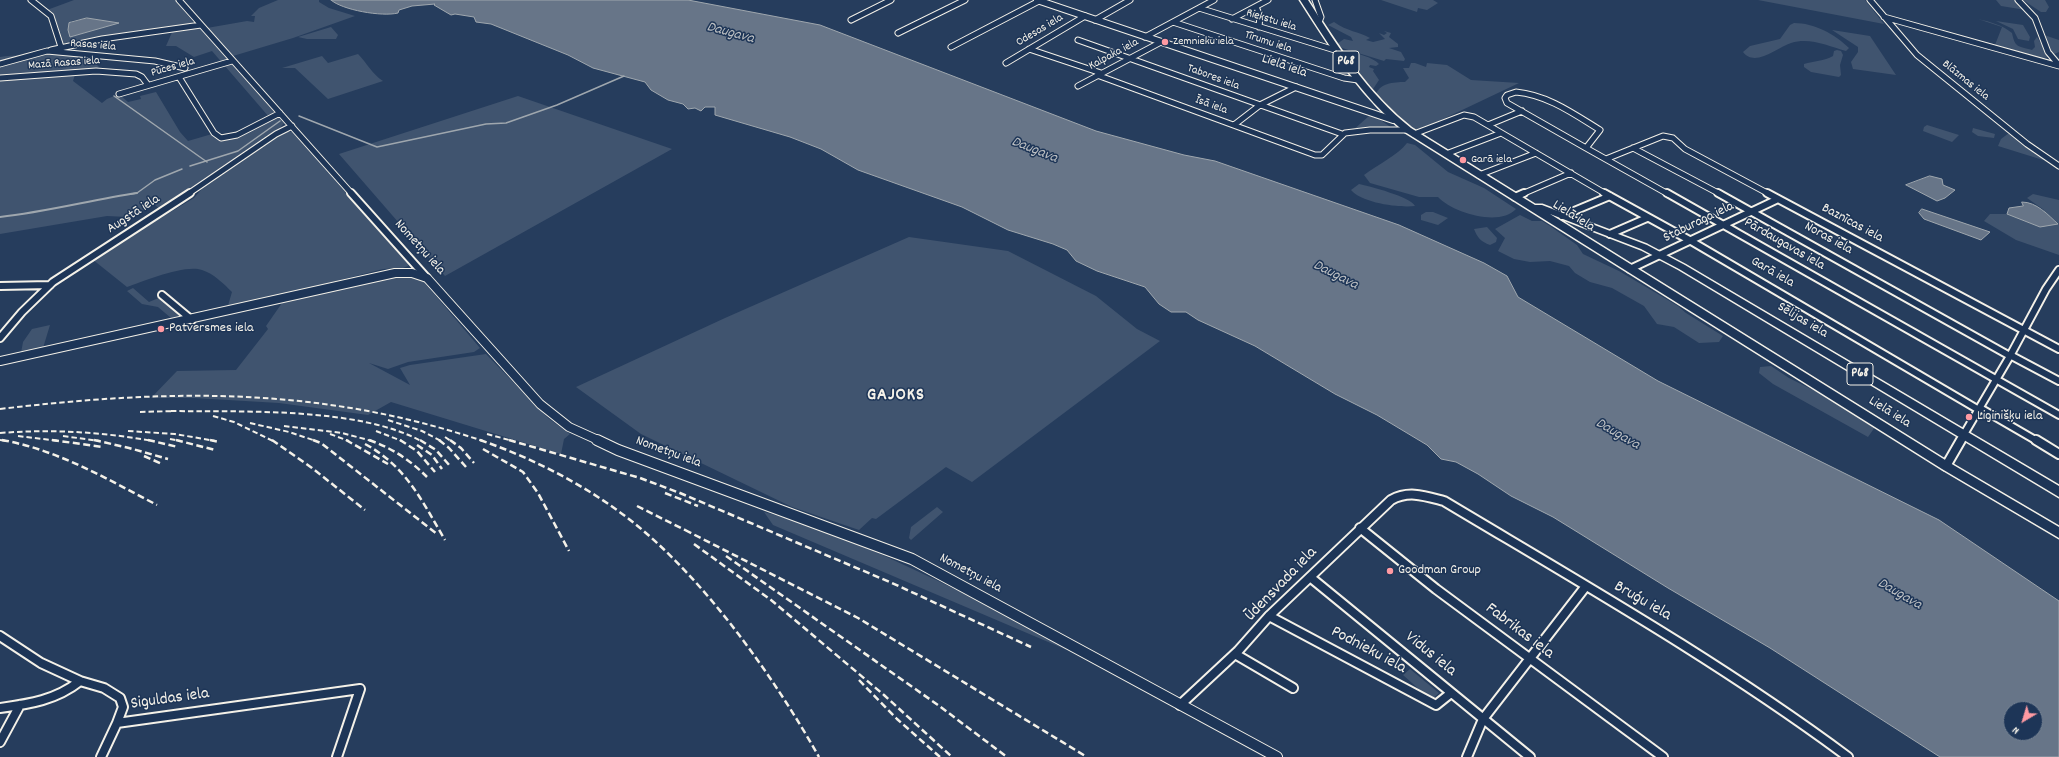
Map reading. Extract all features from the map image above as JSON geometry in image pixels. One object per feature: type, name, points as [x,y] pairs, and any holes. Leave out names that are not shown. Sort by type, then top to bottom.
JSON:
[{"type":"main road","name":"P68","points":[[1304,0],[1358,80],[1393,120]]},
{"type":"main road","name":"Lielā iela","points":[[1393,120],[1946,466],[2059,533]]},
{"type":"main road","name":"Sēlijas iela","points":[[1516,198],[1610,234],[1660,256],[2059,492]]},
{"type":"street","points":[[31,0],[53,19],[56,37],[61,47]]},
{"type":"street","name":"Nometņu iela","points":[[179,0],[540,404],[569,427],[618,450],[912,559],[1277,757]]},
{"type":"street","points":[[851,20],[891,0]]},
{"type":"street","points":[[898,33],[965,0]]},
{"type":"street","points":[[951,47],[1038,0]]},
{"type":"street","name":"Lielā iela","points":[[1038,0],[1393,120]]},
{"type":"street","points":[[1048,4],[1055,0]]},
{"type":"street","points":[[1095,20],[1130,0]]},
{"type":"street","points":[[1145,36],[1214,0]]},
{"type":"street","points":[[1232,19],[1268,0]]},
{"type":"street","points":[[1315,0],[1321,17],[1319,22]]},
{"type":"street","name":"Blāzmas iela","points":[[1870,0],[1917,55],[2027,144],[2059,166]]},
{"type":"street","points":[[2018,0],[2035,19],[2044,43],[2054,61],[2059,65]]},
{"type":"street","points":[[1256,7],[1260,16],[1260,25]]},
{"type":"street","name":"Riekstu iela","points":[[1199,8],[1232,19],[1260,25],[1266,30],[1338,51]]},
{"type":"street","name":"Odesas iela","points":[[1006,63],[1085,16]]},
{"type":"street","points":[[1884,17],[2059,65]]},
{"type":"street","name":"Tīrumu iela","points":[[1173,22],[1344,78],[1358,80]]},
{"type":"street","points":[[47,51],[102,39],[201,25]]},
{"type":"street","name":"Tabores iela","points":[[1078,40],[1342,134]]},
{"type":"street","name":"Kalpaka iela","points":[[1078,86],[1161,42]]},
{"type":"street","name":"Īsā iela","points":[[1029,50],[1100,74],[1318,156],[1322,155],[1342,134]]},
{"type":"street","name":"Rasas iela","points":[[0,64],[47,51],[154,61],[201,70]]},
{"type":"street","name":"Pūces iela","points":[[119,94],[232,61]]},
{"type":"street","points":[[185,68],[186,72],[179,77],[214,133],[222,138],[243,132],[280,113]]},
{"type":"street","name":"Mazā Rasas iela","points":[[0,78],[96,71],[136,74],[142,77],[148,85]]},
{"type":"street","points":[[1234,125],[1260,105],[1296,87]]},
{"type":"street","name":"Pārdaugavas iela","points":[[1586,148],[1600,130],[1541,97],[1521,92],[1510,93],[1505,98],[1507,103],[1586,148],[1723,224],[2059,415]]},
{"type":"street","points":[[1356,107],[1369,106],[1374,100]]},
{"type":"street","points":[[1488,125],[1522,111]]},
{"type":"street","name":"Garā iela","points":[[1411,132],[1467,115],[1488,125],[1647,218],[1691,241],[2059,454]]},
{"type":"street","name":"Augstā iela","points":[[0,338],[22,312],[50,285],[276,134],[292,126]]},
{"type":"street","points":[[1342,134],[1370,130],[1411,132]]},
{"type":"street","points":[[1446,154],[1501,133]]},
{"type":"street","name":"Baznīcas iela","points":[[1606,159],[1663,136],[1670,137],[1686,149],[2059,349]]},
{"type":"street","name":"Noras iela","points":[[1633,148],[1752,211],[2059,381]]},
{"type":"street","points":[[1479,175],[1536,153]]},
{"type":"street","points":[[1516,198],[1571,173]]},
{"type":"street","points":[[1562,216],[1610,196]]},
{"type":"street","name":"Staburaga iela","points":[[1630,269],[1778,199]]},
{"type":"street","points":[[1610,234],[1647,218]]},
{"type":"street","points":[[1946,466],[1996,380],[2046,289],[2059,270]]},
{"type":"street","points":[[0,361],[192,320],[395,273],[411,272],[427,278]]},
{"type":"street","points":[[0,286],[50,285]]},
{"type":"street","points":[[162,295],[192,320]]},
{"type":"street","name":"Ūdensvada iela","points":[[1180,705],[1202,682],[1235,654],[1260,629],[1269,616],[1374,515],[1391,500],[1400,495],[1409,494]]},
{"type":"street","name":"Bruģu iela","points":[[1409,494],[1422,495],[1444,502],[1703,656],[1794,717],[1848,757]]},
{"type":"street","name":"Fabrikas iela","points":[[1360,528],[1436,589],[1663,757]]},
{"type":"street","name":"Vidus iela","points":[[1310,577],[1530,757]]},
{"type":"street","points":[[1467,757],[1483,719],[1586,586]]},
{"type":"street","name":"Podnieku iela","points":[[1269,616],[1436,705],[1451,692]]},
{"type":"street","points":[[0,636],[41,664],[80,681]]},
{"type":"street","points":[[1235,654],[1293,688]]},
{"type":"street","points":[[0,708],[55,698],[80,681]]},
{"type":"street","name":"Siguldas iela","points":[[80,681],[114,693],[121,698],[124,702],[117,723],[360,689],[337,757]]},
{"type":"street","points":[[0,742],[20,705]]},
{"type":"street","points":[[101,757],[117,723]]},
{"type":"shaded area","points":[[74,0],[175,0],[193,22],[188,25],[62,44],[55,20],[47,10]],"holes":[[[87,18],[118,23],[71,37],[71,21]]]},
{"type":"shaded area","points":[[278,0],[319,0],[319,2],[329,8],[355,16],[293,38],[233,56],[207,28],[247,21],[254,22],[255,16],[251,16],[259,8]]},
{"type":"shaded area","points":[[1381,0],[1433,0],[1438,3],[1427,10],[1418,8],[1417,12]]},
{"type":"shaded area","points":[[1758,0],[1865,0],[1884,24]]},
{"type":"shaded area","points":[[1996,0],[2015,0],[2026,10],[2001,6]]},
{"type":"shaded area","points":[[2023,0],[2045,0],[2049,7],[2046,12],[2041,12]]},
{"type":"shaded area","points":[[1978,19],[1987,21],[2002,27]]},
{"type":"shaded area","points":[[1996,21],[2023,25],[2030,37],[2029,41],[2018,39],[2013,29]]},
{"type":"shaded area","points":[[1334,22],[1344,28],[1370,38],[1366,40],[1373,42],[1385,39],[1379,33],[1384,35],[1387,33],[1384,31],[1391,33],[1389,37],[1398,44],[1398,47],[1389,48],[1401,52],[1405,59],[1404,61],[1386,59],[1384,61],[1342,48],[1337,44],[1344,39],[1353,41],[1351,37],[1328,25]]},
{"type":"shaded area","points":[[1794,23],[1809,25],[1824,30],[1849,48],[1846,51],[1819,43],[1798,41],[1760,57],[1754,58],[1743,52],[1750,46],[1780,39],[1790,25]]},
{"type":"shaded area","points":[[199,27],[274,111],[273,115],[269,117],[212,51],[194,57],[176,46],[166,46],[173,30]]},
{"type":"shaded area","points":[[331,27],[338,35],[336,39],[307,39],[298,37]]},
{"type":"shaded area","points":[[2002,27],[2012,33],[2016,44],[2023,48],[2032,50],[2035,47],[2034,41],[2037,37],[2049,57],[2038,59],[1947,33],[1947,31],[1995,45]]},
{"type":"shaded area","points":[[1832,30],[1870,36],[1896,75],[1853,69],[1851,62],[1858,52],[1858,47]]},
{"type":"shaded area","points":[[2044,35],[2059,40],[2059,52],[2052,55],[2044,39]]},
{"type":"shaded area","points":[[1834,51],[1841,51],[1843,55],[1840,65],[1841,75],[1839,77],[1811,72],[1804,67],[1804,64],[1830,58],[1833,56]]},
{"type":"shaded area","points":[[42,53],[103,58],[95,63],[99,67],[95,70],[76,71],[73,81],[102,103],[119,94],[128,102],[141,99],[140,96],[156,92],[180,132],[188,141],[212,134],[217,139],[221,139],[274,118],[279,118],[284,123],[278,131],[160,209],[150,201],[144,202],[149,208],[128,217],[107,216],[0,234],[0,57]]},
{"type":"shaded area","points":[[1345,53],[1354,53],[1372,59],[1379,64],[1376,66],[1370,65],[1369,67],[1374,69],[1373,71],[1379,80],[1373,89],[1368,88]]},
{"type":"shaded area","points":[[358,54],[383,81],[328,99],[295,68],[282,68],[322,56],[328,63]]},
{"type":"shaded area","points":[[1411,63],[1426,67],[1427,63],[1447,65],[1471,80],[1519,83],[1420,130],[1414,130],[1375,97],[1379,89],[1387,84],[1405,82],[1409,78],[1403,68],[1409,68]]},
{"type":"shaded area","points":[[518,96],[672,149],[445,276],[339,154]]},
{"type":"shaded area","points":[[1369,116],[1379,119],[1392,128],[1384,127],[1352,131]]},
{"type":"shaded area","points":[[1927,125],[1959,135],[1952,142],[1923,131],[1924,127]]},
{"type":"shaded area","points":[[1973,128],[1995,134],[1994,138],[1978,136],[1972,132]]},
{"type":"shaded area","points":[[293,132],[409,263],[408,266],[403,268],[383,269],[227,309],[232,292],[214,276],[202,270],[186,269],[175,271],[127,287],[92,259],[194,198],[207,183],[281,133]]},
{"type":"shaded area","points":[[2009,133],[2043,157],[2043,160],[1998,146],[2001,139]]},
{"type":"shaded area","points":[[1407,143],[1415,145],[1448,172],[1484,188],[1516,209],[1509,214],[1499,217],[1477,216],[1454,208],[1438,197],[1419,197],[1370,183],[1364,175],[1393,156]]},
{"type":"shaded area","points":[[1359,184],[1380,189],[1406,199],[1415,206],[1381,204],[1363,198],[1356,195],[1351,190]]},
{"type":"shaded area","points":[[2033,194],[2059,200],[2059,255],[2016,240],[1984,221],[1990,214],[2007,214],[2040,227],[2044,210],[2027,198]]},
{"type":"shaded area","points":[[1426,212],[1433,212],[1448,218],[1438,225],[1421,220],[1421,215]]},
{"type":"shaded area","points":[[1520,215],[1532,221],[1542,221],[1577,245],[1583,254],[1619,271],[1678,306],[1686,313],[1723,336],[1719,342],[1699,343],[1674,327],[1657,324],[1644,306],[1612,288],[1590,282],[1575,273],[1569,266],[1550,261],[1530,262],[1514,259],[1498,251],[1505,238],[1495,229]]},
{"type":"shaded area","points":[[1487,227],[1497,238],[1496,242],[1490,245],[1480,239],[1474,229]]},
{"type":"shaded area","points":[[909,237],[1008,251],[1096,296],[1137,329],[1160,341],[972,482],[946,467],[876,519],[872,518],[859,530],[792,507],[641,434],[576,387],[725,318]]},
{"type":"shaded area","points":[[399,275],[417,277],[424,282],[480,348],[474,352],[408,362],[388,369],[369,363],[410,385],[400,368],[410,365],[486,354],[548,418],[570,434],[564,439],[561,454],[391,402],[368,415],[279,403],[194,398],[151,398],[177,371],[236,370],[268,329],[266,326],[282,303]]},
{"type":"shaded area","points":[[133,288],[149,302],[161,297],[182,315],[171,318],[158,307],[142,304],[127,291]]},
{"type":"shaded area","points":[[50,325],[43,348],[21,353],[23,342],[32,329]]},
{"type":"shaded area","points":[[1771,366],[1789,378],[1821,394],[1875,427],[1868,437],[1773,384],[1759,373],[1760,367]]},
{"type":"shaded area","points":[[937,507],[943,512],[911,540],[909,538],[911,527]]},
{"type":"shaded area","points":[[764,512],[818,529],[871,550],[1024,621],[1049,635],[1067,650],[773,525]]},
{"type":"shaded area","points":[[1410,669],[1439,693],[1431,700],[1403,675]]},
{"type":"water","name":"Daugava","points":[[331,0],[688,0],[820,25],[1096,131],[1184,155],[1215,161],[1399,225],[1484,263],[1507,276],[1518,297],[1658,381],[1939,520],[2059,601],[2059,757],[1940,757],[1770,648],[1668,588],[1553,517],[1511,496],[1478,474],[1456,462],[1441,459],[1427,445],[1377,415],[1335,394],[1255,346],[1198,320],[1186,312],[1171,312],[1159,304],[1145,287],[1097,271],[1076,261],[1067,250],[1008,230],[962,207],[858,170],[821,149],[790,137],[715,115],[715,107],[705,107],[701,111],[695,108],[688,109],[683,104],[668,100],[651,90],[645,82],[593,68],[568,55],[491,24],[476,22],[474,17],[455,14],[451,15],[434,5],[435,4],[412,6],[399,10],[398,13],[391,14],[363,12],[344,7]]},
{"type":"water","points":[[87,18],[119,23],[70,37],[68,30],[69,23]]},
{"type":"water","points":[[1930,176],[1942,179],[1943,185],[1955,190],[1945,198],[1937,201],[1906,185]]},
{"type":"water","points":[[2022,202],[2033,204],[2058,224],[2040,227],[2007,214],[2009,208],[2023,206]]},
{"type":"water","points":[[1922,209],[1990,232],[1981,240],[1924,219],[1919,213]]},
{"type":"waterway","points":[[299,116],[377,147],[486,124],[506,123],[557,105],[624,76]]},
{"type":"waterway","points":[[114,96],[206,161]]},
{"type":"waterway","points":[[206,161],[238,151],[280,121]]},
{"type":"waterway","points":[[190,166],[206,161]]},
{"type":"waterway","points":[[137,193],[155,180],[182,169]]},
{"type":"waterway","points":[[0,217],[137,193]]},
{"type":"waterway","points":[[131,194],[137,193]]},
{"type":"railway","points":[[0,409],[63,402],[124,398],[184,396],[244,397],[303,401],[362,410],[422,423],[481,441]]},
{"type":"railway","points":[[140,412],[175,411]]},
{"type":"railway","points":[[175,411],[265,412],[333,417],[365,422],[395,430],[421,441]]},
{"type":"railway","points":[[213,416],[234,422],[273,441]]},
{"type":"railway","points":[[388,420],[422,431],[441,441]]},
{"type":"railway","points":[[250,423],[289,432],[313,440]]},
{"type":"railway","points":[[284,426],[342,433],[370,441]]},
{"type":"railway","points":[[0,433],[58,431],[115,435],[151,441]]},
{"type":"railway","points":[[128,431],[175,434],[213,441]]},
{"type":"railway","points":[[376,431],[401,441]]},
{"type":"railway","points":[[330,434],[349,441]]},
{"type":"railway","points":[[487,434],[513,441]]},
{"type":"railway","points":[[18,436],[59,441]]},
{"type":"railway","points":[[63,436],[96,440]]},
{"type":"railway","points":[[445,437],[451,441]]},
{"type":"railway","points":[[170,439],[180,441]]},
{"type":"railway","points":[[0,440],[4,441]]},
{"type":"railway","points":[[52,440],[103,447]]},
{"type":"railway","points":[[96,440],[100,441]]},
{"type":"railway","points":[[96,440],[168,459]]},
{"type":"railway","points":[[272,440],[312,468],[365,510]]},
{"type":"railway","points":[[313,440],[321,443],[437,534]]},
{"type":"railway","points":[[346,440],[388,464]]},
{"type":"railway","points":[[420,440],[436,450],[450,466]]},
{"type":"railway","points":[[439,440],[449,448],[466,467]]},
{"type":"railway","points":[[450,440],[461,448],[474,463]]},
{"type":"railway","points":[[509,440],[640,478],[680,493],[892,583],[1031,647]]},
{"type":"railway","points":[[4,441],[43,451],[82,466],[157,505]]},
{"type":"railway","points":[[151,441],[178,447]]},
{"type":"railway","points":[[180,441],[215,450]]},
{"type":"railway","points":[[213,441],[219,442]]},
{"type":"railway","points":[[370,441],[400,455],[427,477]]},
{"type":"railway","points":[[401,441],[417,451],[435,472]]},
{"type":"railway","points":[[481,441],[541,465],[580,486],[617,510],[661,546],[712,601],[737,632],[781,695],[819,757]]},
{"type":"railway","points":[[365,444],[392,463],[402,474],[420,498],[445,540]]},
{"type":"railway","points":[[417,445],[432,455],[442,469]]},
{"type":"railway","points":[[483,449],[523,472],[538,493],[569,551]]},
{"type":"railway","points":[[144,456],[162,464]]},
{"type":"railway","points":[[665,493],[698,506]]},
{"type":"railway","points":[[637,506],[685,530]]},
{"type":"railway","points":[[685,530],[689,532]]},
{"type":"railway","points":[[685,530],[858,618],[1087,757]]},
{"type":"railway","points":[[694,544],[771,600],[884,695],[952,757]]},
{"type":"railway","points":[[726,556],[938,705],[1007,757]]},
{"type":"railway","points":[[859,680],[897,719],[940,757]]},
{"type":"place","name":"Zemnieku iela","points":[[1165,42]]},
{"type":"place","name":"Garā iela","points":[[1463,160]]},
{"type":"place","name":"Patversmes iela","points":[[161,329]]},
{"type":"place","name":"Liginišķu iela","points":[[1969,417]]},
{"type":"place","name":"Goodman Group","points":[[1390,571]]},
{"type":"district","name":"GAJOKS","points":[[896,397]]}]
